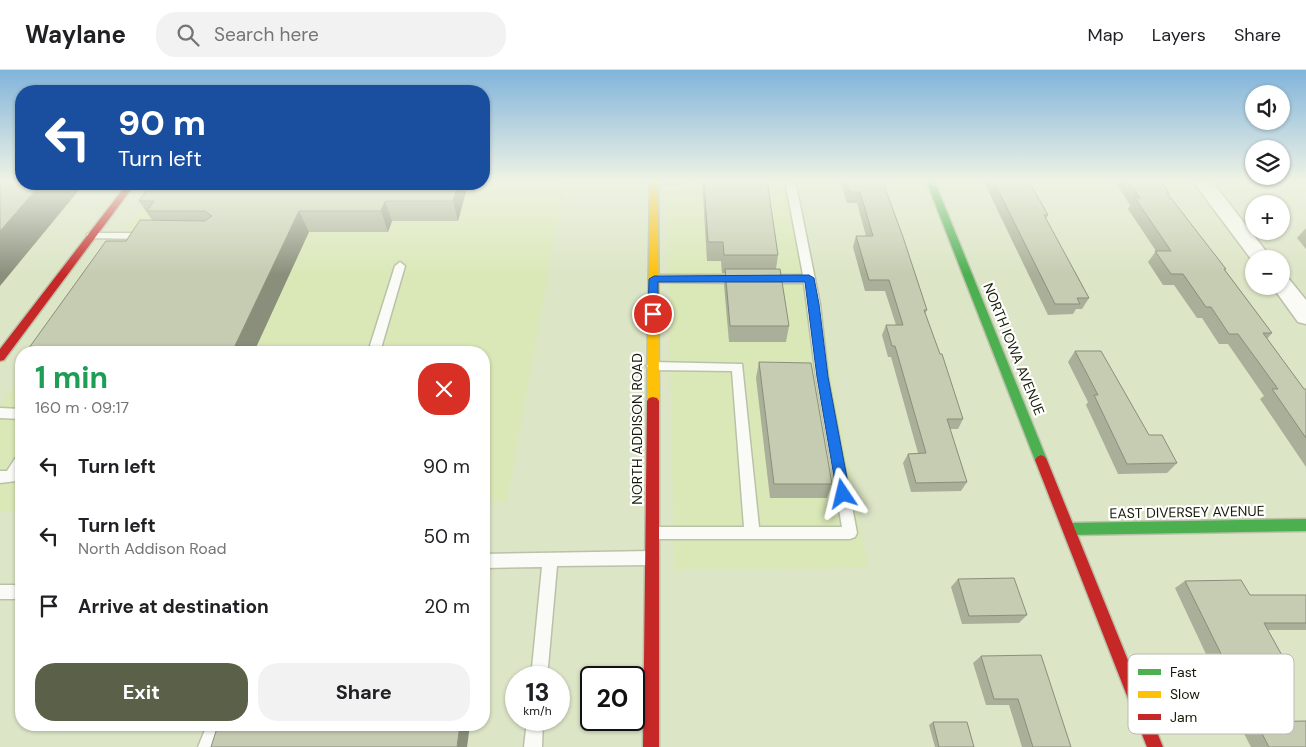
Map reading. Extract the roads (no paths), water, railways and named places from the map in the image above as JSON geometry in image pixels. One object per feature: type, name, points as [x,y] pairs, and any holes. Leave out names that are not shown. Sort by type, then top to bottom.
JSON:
[{"type":"street","points":[[0,357],[110,212]]},
{"type":"street","name":"NORTH ADDISON ROAD","points":[[651,747],[654,212]]},
{"type":"street","name":"NORTH IOWA AVENUE","points":[[943,212],[1128,679]]},
{"type":"street","points":[[1225,212],[1255,250]]},
{"type":"street","points":[[1290,295],[1306,316]]},
{"type":"street","name":"EAST DIVERSEY AVENUE","points":[[1069,529],[1306,525]]},
{"type":"street","name":"NORTH IOWA AVENUE","points":[[1150,734],[1155,747]]},
{"type":"lane","points":[[653,533],[850,533],[822,377],[814,304],[796,212]]},
{"type":"lane","points":[[91,236],[159,236]]},
{"type":"lane","points":[[376,346],[400,266]]},
{"type":"lane","points":[[654,279],[809,278]]},
{"type":"lane","points":[[652,366],[738,367],[752,533]]},
{"type":"lane","points":[[0,414],[15,414]]},
{"type":"lane","points":[[490,561],[652,558]]},
{"type":"lane","points":[[540,666],[550,560]]},
{"type":"lane","points":[[0,592],[15,592]]},
{"type":"lane","points":[[207,747],[212,731]]},
{"type":"lane","points":[[533,747],[534,731]]}]
